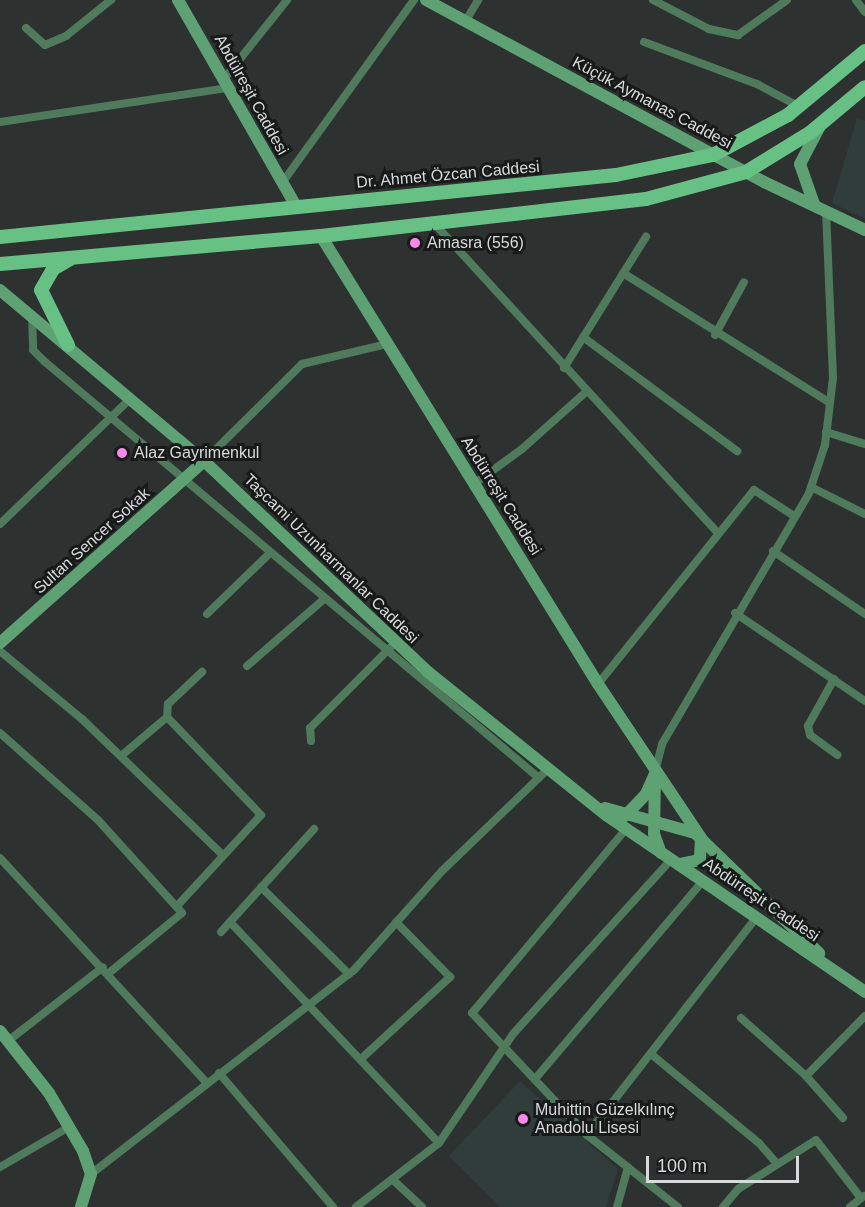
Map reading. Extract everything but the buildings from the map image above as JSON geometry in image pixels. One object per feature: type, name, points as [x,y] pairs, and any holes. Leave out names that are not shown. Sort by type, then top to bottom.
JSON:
[{"type":"main road","name":"Dr. Ahmet Özcan Caddesi","points":[[0,237],[616,175],[713,155],[740,145],[798,106],[865,51]]},
{"type":"main road","points":[[0,264],[321,236],[432,221],[646,199],[746,172],[823,122],[865,87]]},
{"type":"main road","points":[[68,345],[41,290],[53,269],[74,257]]},
{"type":"street","points":[[26,28],[45,45],[66,36],[111,0]]},
{"type":"street","name":"Abdülreşit Caddesi","points":[[178,0],[296,206]]},
{"type":"street","points":[[0,122],[226,83],[287,0]]},
{"type":"street","points":[[282,183],[414,0]]},
{"type":"street","name":"Küçük Aymanas Caddesi","points":[[426,0],[713,155],[865,230]]},
{"type":"street","points":[[465,22],[478,0]]},
{"type":"street","points":[[653,0],[710,29],[738,35],[787,0]]},
{"type":"street","points":[[856,0],[865,12]]},
{"type":"street","points":[[644,42],[757,84],[798,106]]},
{"type":"street","points":[[625,816],[646,794],[655,772],[662,744],[735,613],[811,487],[826,432],[830,403],[820,208],[800,164],[823,122]]},
{"type":"street","points":[[432,221],[564,368],[718,533]]},
{"type":"street","name":"Abdürreşit Caddesi","points":[[321,236],[598,684],[701,838],[828,963]]},
{"type":"street","points":[[564,368],[646,237]]},
{"type":"street","points":[[623,273],[715,335],[830,403]]},
{"type":"street","points":[[715,335],[744,282]]},
{"type":"street","name":"Taşcami Uzunharmanlar Caddesi","points":[[0,290],[204,461],[395,643],[588,800],[661,853]]},
{"type":"street","points":[[32,315],[33,350],[188,477],[270,553],[385,653],[539,778]]},
{"type":"street","points":[[583,337],[737,451]]},
{"type":"street","points":[[204,461],[303,364],[387,344]]},
{"type":"street","points":[[474,483],[522,449],[586,392]]},
{"type":"street","points":[[0,524],[131,398]]},
{"type":"street","points":[[826,432],[865,444]]},
{"type":"street","name":"Sultan Sencer Sokak","points":[[0,643],[204,461]]},
{"type":"street","points":[[811,487],[865,514]]},
{"type":"street","points":[[598,684],[754,490],[794,516]]},
{"type":"street","points":[[772,551],[865,614]]},
{"type":"street","points":[[207,614],[270,553]]},
{"type":"street","points":[[247,666],[323,600]]},
{"type":"street","points":[[735,613],[865,701]]},
{"type":"street","points":[[311,741],[310,728],[395,643]]},
{"type":"street","points":[[0,651],[121,756],[222,854]]},
{"type":"street","points":[[121,756],[167,717],[168,704],[202,672]]},
{"type":"street","points":[[834,679],[808,726],[810,735],[838,755]]},
{"type":"street","points":[[167,717],[261,815],[222,854],[177,906]]},
{"type":"street","points":[[0,733],[98,820],[182,913],[106,970],[4,1036],[69,1127],[91,1174]]},
{"type":"street","points":[[81,1207],[91,1174],[349,974],[396,922],[549,768]]},
{"type":"street","points":[[655,772],[655,820],[661,853]]},
{"type":"street","name":"Taşcami Uzunharmanlar Caddesi","points":[[588,800],[625,816],[684,826],[701,838]]},
{"type":"street","points":[[221,932],[314,829]]},
{"type":"street","points":[[626,829],[472,1013],[587,1135],[678,1207]]},
{"type":"street","name":"Abdürreşit Caddesi","points":[[674,862],[692,865],[700,860],[701,838]]},
{"type":"street","name":"Abdürreşit Caddesi","points":[[661,853],[828,963],[865,992]]},
{"type":"street","points":[[0,858],[106,970],[207,1083]]},
{"type":"street","points":[[356,1207],[439,1143],[506,1050],[513,1034],[674,862]]},
{"type":"street","points":[[535,1079],[703,881]]},
{"type":"street","points":[[261,887],[349,974]]},
{"type":"street","points":[[587,1135],[757,917]]},
{"type":"street","points":[[230,922],[362,1058],[439,1143]]},
{"type":"street","points":[[362,1058],[450,976],[396,922]]},
{"type":"street","points":[[806,1076],[865,1016]]},
{"type":"street","points":[[741,1018],[806,1076],[843,1118]]},
{"type":"street","points":[[651,1054],[759,1143],[777,1164]]},
{"type":"street","points":[[219,1073],[333,1207]]},
{"type":"street","points":[[0,1167],[69,1127]]},
{"type":"street","points":[[723,1207],[738,1189],[816,1140],[863,1196],[850,1207]]},
{"type":"street","points":[[617,1207],[628,1167]]},
{"type":"street","points":[[392,1179],[422,1207]]},
{"type":"shaded area","points":[[857,118],[865,121],[865,219],[832,203]]},
{"type":"shaded area","name":"Muhittin Güzelkılınç Anadolu Lisesi","points":[[520,1081],[618,1169],[606,1207],[500,1207],[449,1156]]},
{"type":"place","name":"Amasra (556)","points":[[415,243]]},
{"type":"place","name":"Alaz Gayrimenkul","points":[[122,453]]},
{"type":"place","name":"Muhittin Güzelkılınç Anadolu Lisesi","points":[[523,1119]]}]
